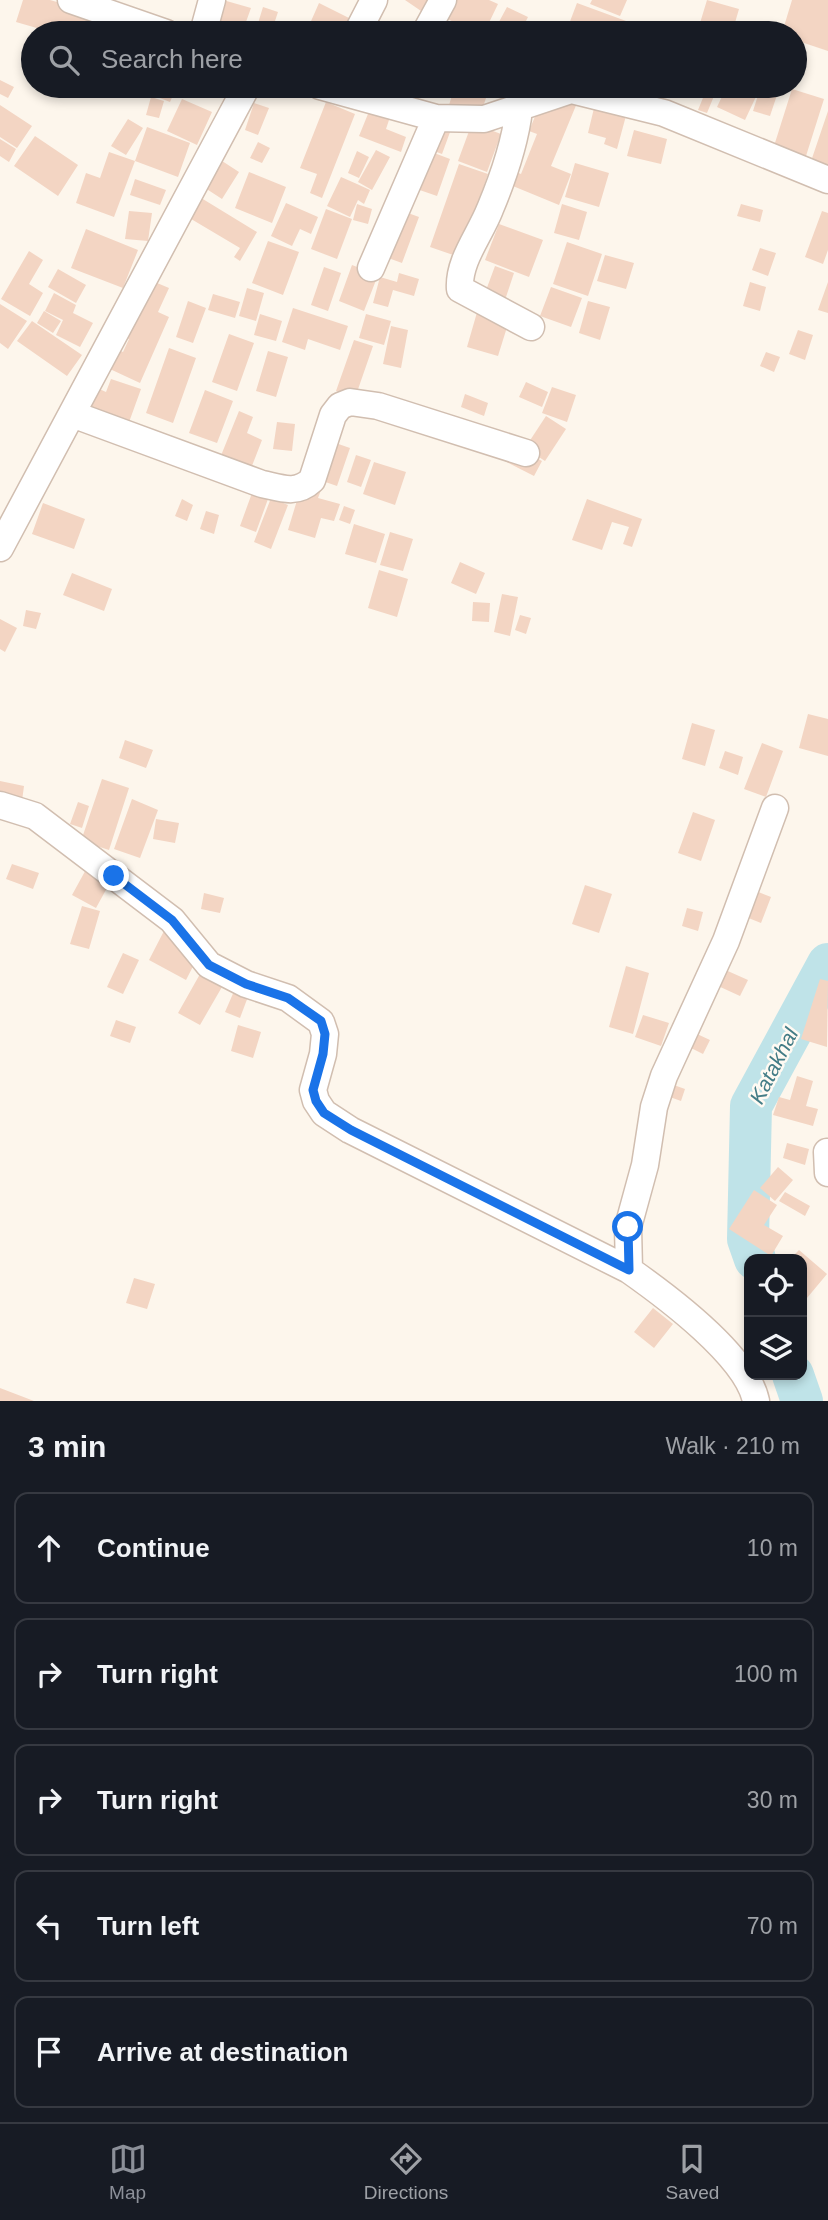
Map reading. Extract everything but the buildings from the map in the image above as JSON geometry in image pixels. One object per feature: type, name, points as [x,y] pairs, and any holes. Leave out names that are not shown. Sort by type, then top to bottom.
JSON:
[{"type":"street","points":[[71,0],[131,21]]},
{"type":"street","points":[[206,21],[212,0]]},
{"type":"street","points":[[363,21],[374,0]]},
{"type":"street","points":[[432,21],[443,0]]},
{"type":"street","points":[[0,548],[241,98]]},
{"type":"street","points":[[395,98],[436,118],[484,120],[550,98]]},
{"type":"street","points":[[603,98],[664,113],[828,180]]},
{"type":"street","points":[[519,110],[516,129],[490,209],[459,278],[460,289],[531,327]]},
{"type":"street","points":[[371,268],[436,118]]},
{"type":"street","points":[[72,414],[262,484],[291,490],[304,487],[312,480],[333,415],[340,406],[350,402],[378,407],[526,453]]},
{"type":"street","points":[[0,805],[36,816],[172,920],[209,965],[246,984],[288,998],[321,1021],[325,1034],[323,1054],[313,1090],[324,1113],[387,1149],[629,1270],[671,1300],[724,1351],[747,1377],[757,1401]]},
{"type":"street","points":[[629,1270],[628,1227],[645,1165],[654,1107],[664,1076],[726,941],[775,808]]},
{"type":"waterway","name":"Katakhal","points":[[753,1254],[748,1239],[751,1106],[828,964]]},
{"type":"waterway","name":"Katakhal","points":[[795,1380],[802,1401]]},
{"type":"route","points":[[114,876],[172,920],[209,965],[246,984],[288,998],[321,1021],[325,1034],[323,1054],[313,1090],[324,1113],[351,1130],[629,1270],[628,1227]]}]
